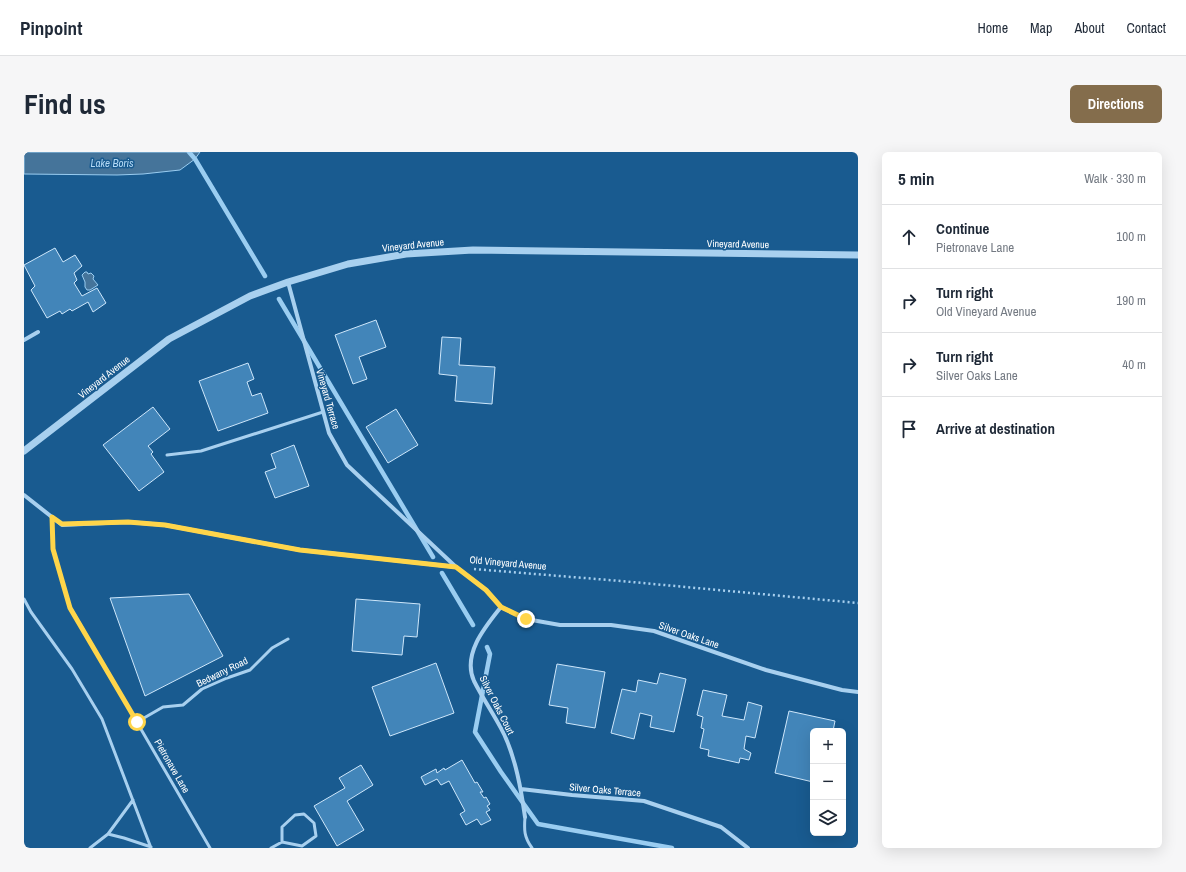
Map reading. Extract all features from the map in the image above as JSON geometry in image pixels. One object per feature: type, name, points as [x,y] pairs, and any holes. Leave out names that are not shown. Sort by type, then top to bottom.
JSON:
[{"type":"street","name":"Vineyard Avenue","points":[[24,451],[169,339],[250,296],[288,282],[348,264],[406,254],[473,250],[858,255]]},
{"type":"street","name":"Vineyard Terrace","points":[[288,282],[328,433],[347,465],[456,567]]},
{"type":"street","points":[[24,340],[38,332]]},
{"type":"street","name":"Old Vineyard Avenue","points":[[24,495],[62,524],[128,522],[165,525],[300,550],[456,567]]},
{"type":"street","name":"Silver Oaks Lane","points":[[456,567],[486,590],[501,607],[526,619],[560,625],[611,625],[654,631],[766,670],[842,690],[858,692]]},
{"type":"street","name":"Silver Oaks Court","points":[[501,607],[475,644],[471,665],[474,679],[504,734],[514,760],[521,789],[525,817]]},
{"type":"street","name":"Silver Oaks Terrace","points":[[521,789],[572,795],[644,800],[721,827],[748,848]]},
{"type":"lane","points":[[167,455],[201,451],[323,412]]},
{"type":"lane","name":"Pietronave Lane","points":[[52,517],[53,549],[70,608],[210,848]]},
{"type":"lane","points":[[24,599],[31,612],[72,668],[102,719],[151,848]]},
{"type":"lane","name":"Bedwany Road","points":[[137,722],[163,707],[183,705],[202,689],[250,670],[272,648],[288,639]]},
{"type":"lane","points":[[90,848],[108,834],[132,800]]},
{"type":"lane","points":[[271,848],[282,842],[302,846],[316,836],[314,823],[304,814],[295,815],[282,827],[282,842]]},
{"type":"lane","points":[[525,817],[524,830],[526,840],[532,848]]},
{"type":"lane","points":[[108,834],[151,848]]},
{"type":"path","name":"Old Vineyard Avenue","points":[[456,567],[858,603]]},
{"type":"water","name":"Lake Boris","points":[[24,152],[200,152],[195,159],[180,170],[117,175],[24,174]]},
{"type":"water","points":[[85,272],[88,274],[91,273],[94,276],[93,279],[98,285],[90,290],[87,290],[85,287],[85,282],[82,275]]},
{"type":"building","points":[[55,248],[63,262],[75,255],[82,266],[74,273],[77,280],[74,283],[82,296],[97,288],[106,303],[93,312],[88,302],[72,311],[70,309],[62,314],[60,311],[47,318],[31,290],[35,286],[24,265]]},
{"type":"building","points":[[376,320],[386,347],[359,357],[367,379],[353,384],[335,335]]},
{"type":"building","points":[[442,337],[461,338],[459,365],[495,367],[492,404],[455,401],[457,376],[439,374]]},
{"type":"building","points":[[248,363],[254,379],[247,382],[252,396],[261,393],[268,413],[218,431],[199,381]]},
{"type":"building","points":[[153,407],[170,429],[148,446],[153,452],[151,454],[164,472],[139,491],[103,445]]},
{"type":"building","points":[[396,409],[418,445],[388,463],[366,427]]},
{"type":"building","points":[[294,445],[309,486],[275,498],[265,472],[276,468],[271,454]]},
{"type":"building","points":[[189,594],[223,656],[145,696],[110,598]]},
{"type":"building","points":[[356,599],[420,604],[417,637],[404,636],[402,655],[352,651]]},
{"type":"building","points":[[436,663],[454,713],[390,736],[372,687]]},
{"type":"building","points":[[557,664],[605,672],[595,728],[566,723],[568,708],[549,705]]},
{"type":"building","points":[[660,673],[686,679],[674,732],[650,727],[652,716],[640,713],[634,739],[611,733],[622,689],[636,692],[638,680],[657,684]]},
{"type":"building","points":[[703,690],[727,695],[722,716],[744,720],[748,702],[762,706],[755,738],[746,736],[744,749],[751,753],[749,760],[740,758],[739,763],[708,756],[709,750],[700,748],[704,729],[701,728],[703,717],[697,715]]},
{"type":"building","points":[[789,711],[835,721],[834,728],[810,728],[810,781],[775,773]]},
{"type":"building","points":[[462,760],[475,783],[477,782],[483,792],[480,792],[484,798],[486,797],[490,804],[487,806],[490,810],[486,812],[491,820],[481,825],[477,819],[466,825],[460,814],[465,811],[449,781],[441,785],[437,779],[425,785],[421,777],[436,769],[437,773],[444,768],[445,770]]},
{"type":"building","points":[[361,765],[373,785],[347,801],[364,830],[337,846],[314,806],[345,788],[339,778]]},
{"type":"waterway","points":[[189,152],[195,159],[265,276]]},
{"type":"waterway","points":[[279,299],[433,557]]},
{"type":"waterway","points":[[442,573],[473,625]]},
{"type":"waterway","points":[[487,647],[490,654],[475,732],[538,824],[672,848]]},
{"type":"route","points":[[137,722],[70,608],[53,549],[52,517],[62,524],[128,522],[165,525],[300,550],[456,567],[486,590],[501,607],[526,619]]}]
